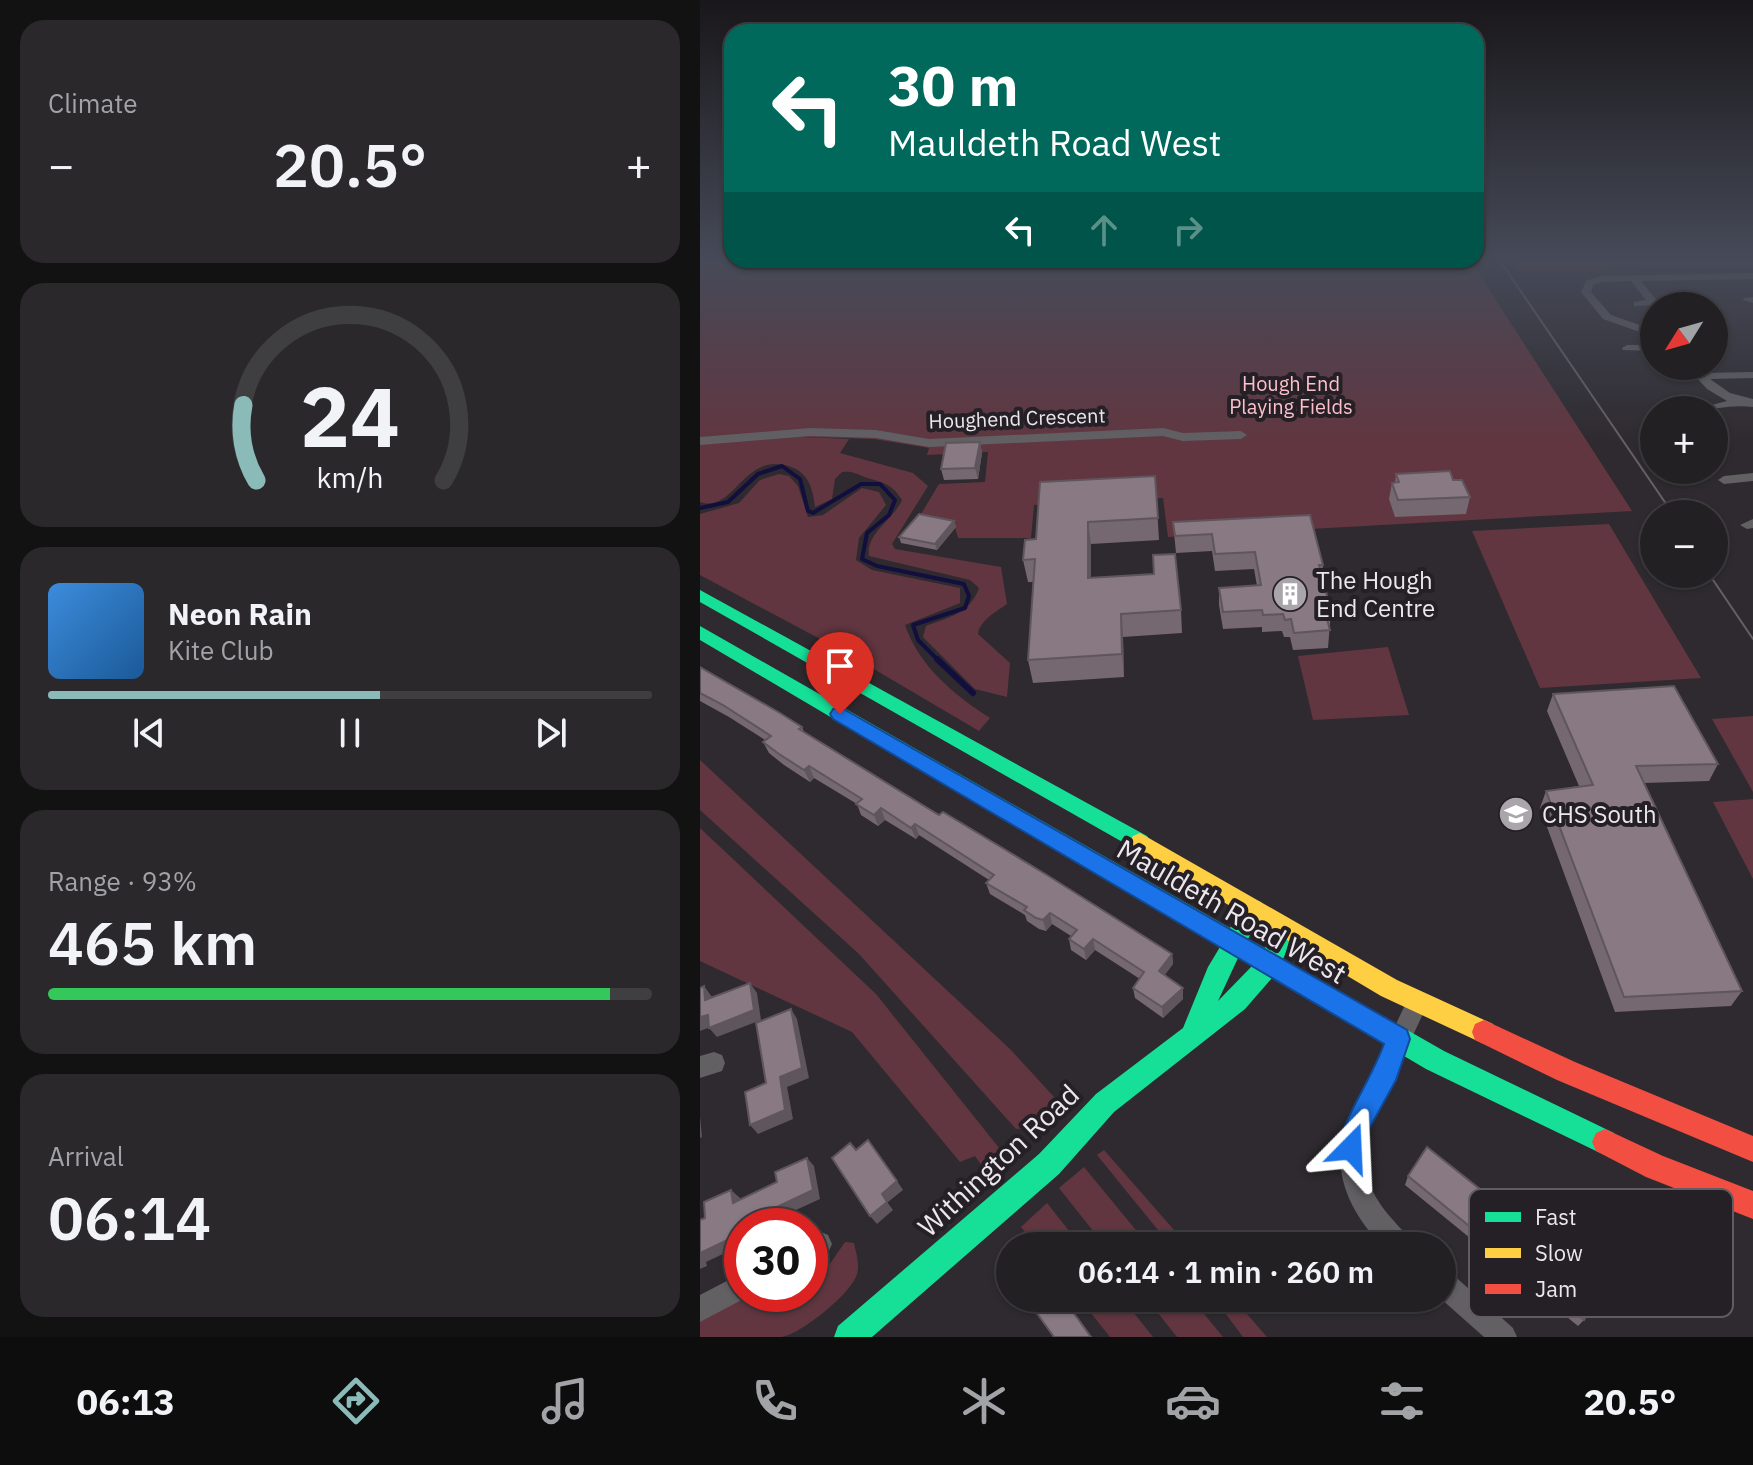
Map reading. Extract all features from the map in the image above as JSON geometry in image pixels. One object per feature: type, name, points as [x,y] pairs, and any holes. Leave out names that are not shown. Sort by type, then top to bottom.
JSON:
[{"type":"street","points":[[1616,320],[1640,329]]},
{"type":"street","points":[[1627,348],[1640,348]]},
{"type":"street","points":[[1728,373],[1753,375]]},
{"type":"street","points":[[1706,380],[1723,395],[1739,402]]},
{"type":"street","points":[[1728,404],[1753,403]]},
{"type":"street","name":"Houghend Crescent","points":[[700,441],[810,432],[876,434],[929,443],[1163,432],[1183,437],[1241,435]]},
{"type":"street","points":[[1728,480],[1753,477]]},
{"type":"street","name":"Mauldeth Road West","points":[[700,595],[1418,1001],[1566,1071],[1753,1149]]},
{"type":"street","name":"Mauldeth Road West","points":[[700,632],[1458,1073],[1656,1167],[1712,1189]]},
{"type":"street","name":"Withington Road","points":[[1193,1033],[1216,975],[1253,909]]},
{"type":"street","name":"Withington Road","points":[[849,1337],[1049,1164],[1105,1103],[1237,1001],[1269,964],[1286,929]]},
{"type":"street","points":[[1385,1232],[1361,1200],[1353,1174],[1351,1148],[1357,1124],[1387,1071],[1398,1039],[1418,1001]]},
{"type":"street","name":"Mauldeth Road West","points":[[1733,1197],[1753,1205]]},
{"type":"street","points":[[700,1309],[724,1296]]},
{"type":"street","points":[[1481,1317],[1504,1337]]},
{"type":"green space","name":"Hough End Playing Fields","points":[[700,320],[1509,320],[1632,511],[1168,537],[1163,498],[1034,505],[1031,538],[958,538],[955,527],[918,519],[939,484],[985,482],[988,452],[927,455],[929,448],[874,439],[780,436],[849,439],[840,453],[913,473],[928,486],[892,544],[895,549],[1001,567],[1007,604],[985,620],[978,634],[1010,663],[1007,697],[975,689],[923,637],[926,626],[965,609],[979,588],[970,580],[869,556],[871,541],[902,500],[889,486],[853,472],[842,472],[835,479],[832,499],[815,507],[811,488],[802,473],[775,464],[761,467],[750,474],[722,499],[712,503],[700,502]]},
{"type":"green space","points":[[779,474],[789,476],[798,486],[808,517],[823,515],[862,488],[879,492],[886,505],[859,538],[856,560],[872,570],[960,588],[960,603],[905,625],[919,654],[939,678],[990,718],[979,731],[850,655],[700,575],[700,514],[739,503],[760,480]]},
{"type":"green space","points":[[1609,524],[1640,576],[1640,588],[1647,588],[1701,678],[1540,688],[1472,531]]},
{"type":"green space","points":[[1388,647],[1409,715],[1313,720],[1298,656]]},
{"type":"green space","points":[[1753,716],[1753,792],[1712,719]]},
{"type":"green space","points":[[700,760],[1011,1050],[1065,1109],[1045,1127],[1016,1129],[859,954],[700,810]]},
{"type":"green space","points":[[1753,799],[1753,879],[1713,802]]},
{"type":"green space","points":[[700,828],[876,994],[1008,1159],[989,1176],[975,1156],[960,1162],[852,1032],[700,961]]},
{"type":"green space","points":[[1104,1150],[1176,1232],[1160,1232],[1097,1155]]},
{"type":"green space","points":[[1084,1167],[1137,1232],[1094,1232],[1059,1188]]},
{"type":"green space","points":[[1047,1203],[1070,1232],[1025,1232],[1021,1227]]},
{"type":"green space","points":[[845,1242],[854,1243],[857,1274],[828,1309],[828,1267]]},
{"type":"green space","points":[[724,1307],[724,1312],[825,1312],[801,1329],[782,1337],[700,1337],[700,1320]]},
{"type":"green space","points":[[1090,1312],[1133,1312],[1153,1337],[1110,1337]]},
{"type":"green space","points":[[1157,1312],[1202,1312],[1223,1337],[1177,1337]]},
{"type":"green space","points":[[1224,1312],[1245,1312],[1267,1337],[1243,1337]]},
{"type":"building","points":[[980,442],[975,468],[941,469],[946,443]]},
{"type":"building","points":[[1450,471],[1453,480],[1462,480],[1470,497],[1398,500],[1392,483],[1399,482],[1396,474]]},
{"type":"building","points":[[1155,476],[1158,518],[1088,522],[1088,578],[1154,574],[1153,555],[1175,554],[1181,610],[1121,614],[1122,654],[1028,660],[1035,559],[1023,560],[1025,540],[1036,539],[1040,482]]},
{"type":"building","points":[[919,514],[954,521],[935,544],[899,537]]},
{"type":"building","name":"The Hough End Centre","points":[[1310,515],[1331,611],[1325,612],[1330,630],[1294,633],[1291,619],[1285,620],[1283,614],[1263,615],[1262,610],[1223,612],[1219,588],[1261,585],[1255,552],[1215,554],[1212,534],[1175,536],[1173,522]]},
{"type":"building","points":[[700,667],[780,713],[802,727],[799,729],[939,815],[943,812],[1047,875],[1172,954],[1159,971],[1183,988],[1162,1007],[1133,988],[1144,972],[1093,939],[1084,949],[1069,939],[1077,930],[1050,913],[1043,920],[1036,918],[1024,910],[1027,907],[986,883],[994,875],[915,824],[911,828],[881,808],[874,815],[856,804],[862,799],[809,766],[804,770],[779,754],[763,742],[771,736],[700,693]]},
{"type":"building","points":[[1674,686],[1718,764],[1636,766],[1742,991],[1624,997],[1546,791],[1593,785],[1553,694]]},
{"type":"building","points":[[750,983],[754,1010],[709,1028],[708,1015],[700,1017],[700,988],[704,986],[705,1000]]},
{"type":"building","points":[[791,1009],[802,1068],[780,1077],[785,1110],[750,1125],[745,1092],[766,1083],[756,1023]]},
{"type":"building","points":[[868,1140],[897,1181],[882,1194],[887,1202],[870,1216],[832,1158],[850,1143],[856,1150]]},
{"type":"building","points":[[1427,1147],[1480,1189],[1469,1189],[1469,1226],[1408,1176]]},
{"type":"building","points":[[807,1158],[813,1190],[775,1208],[724,1208],[724,1242],[700,1253],[700,1220],[705,1218],[704,1202],[731,1190],[733,1203],[777,1182],[775,1172]]},
{"type":"building","points":[[1036,1312],[1073,1312],[1091,1337],[1054,1337]]},
{"type":"waterway","points":[[700,508],[728,502],[758,474],[782,466],[800,479],[808,511],[813,513],[861,484],[880,484],[895,500],[889,515],[867,533],[862,559],[877,566],[964,584],[969,596],[965,608],[913,625],[918,640],[937,659]]},
{"type":"waterway","points":[[937,659],[973,693]]},
{"type":"tram line","points":[[1541,320],[1663,500]]},
{"type":"tram line","points":[[1718,588],[1753,639]]},
{"type":"traffic: fast","points":[[700,595],[1140,842]]},
{"type":"traffic: fast","points":[[700,632],[1435,1060],[1605,1142]]},
{"type":"traffic: fast","points":[[1193,1033],[1216,975],[1253,909]]},
{"type":"traffic: fast","points":[[849,1337],[1049,1164],[1105,1103],[1237,1001],[1269,964],[1286,929]]},
{"type":"traffic: slow","points":[[1140,842],[1389,988],[1484,1032]]},
{"type":"traffic: jam","points":[[1484,1032],[1566,1071],[1753,1149]]},
{"type":"traffic: jam","points":[[1605,1142],[1656,1167],[1712,1189]]},
{"type":"traffic: jam","points":[[1733,1197],[1753,1205]]},
{"type":"place","name":"The Hough End Centre","points":[[1290,594]]},
{"type":"place","name":"CHS South","points":[[1516,814]]},
{"type":"route","points":[[840,714],[1398,1039],[1387,1071],[1357,1124],[1351,1148]]}]
